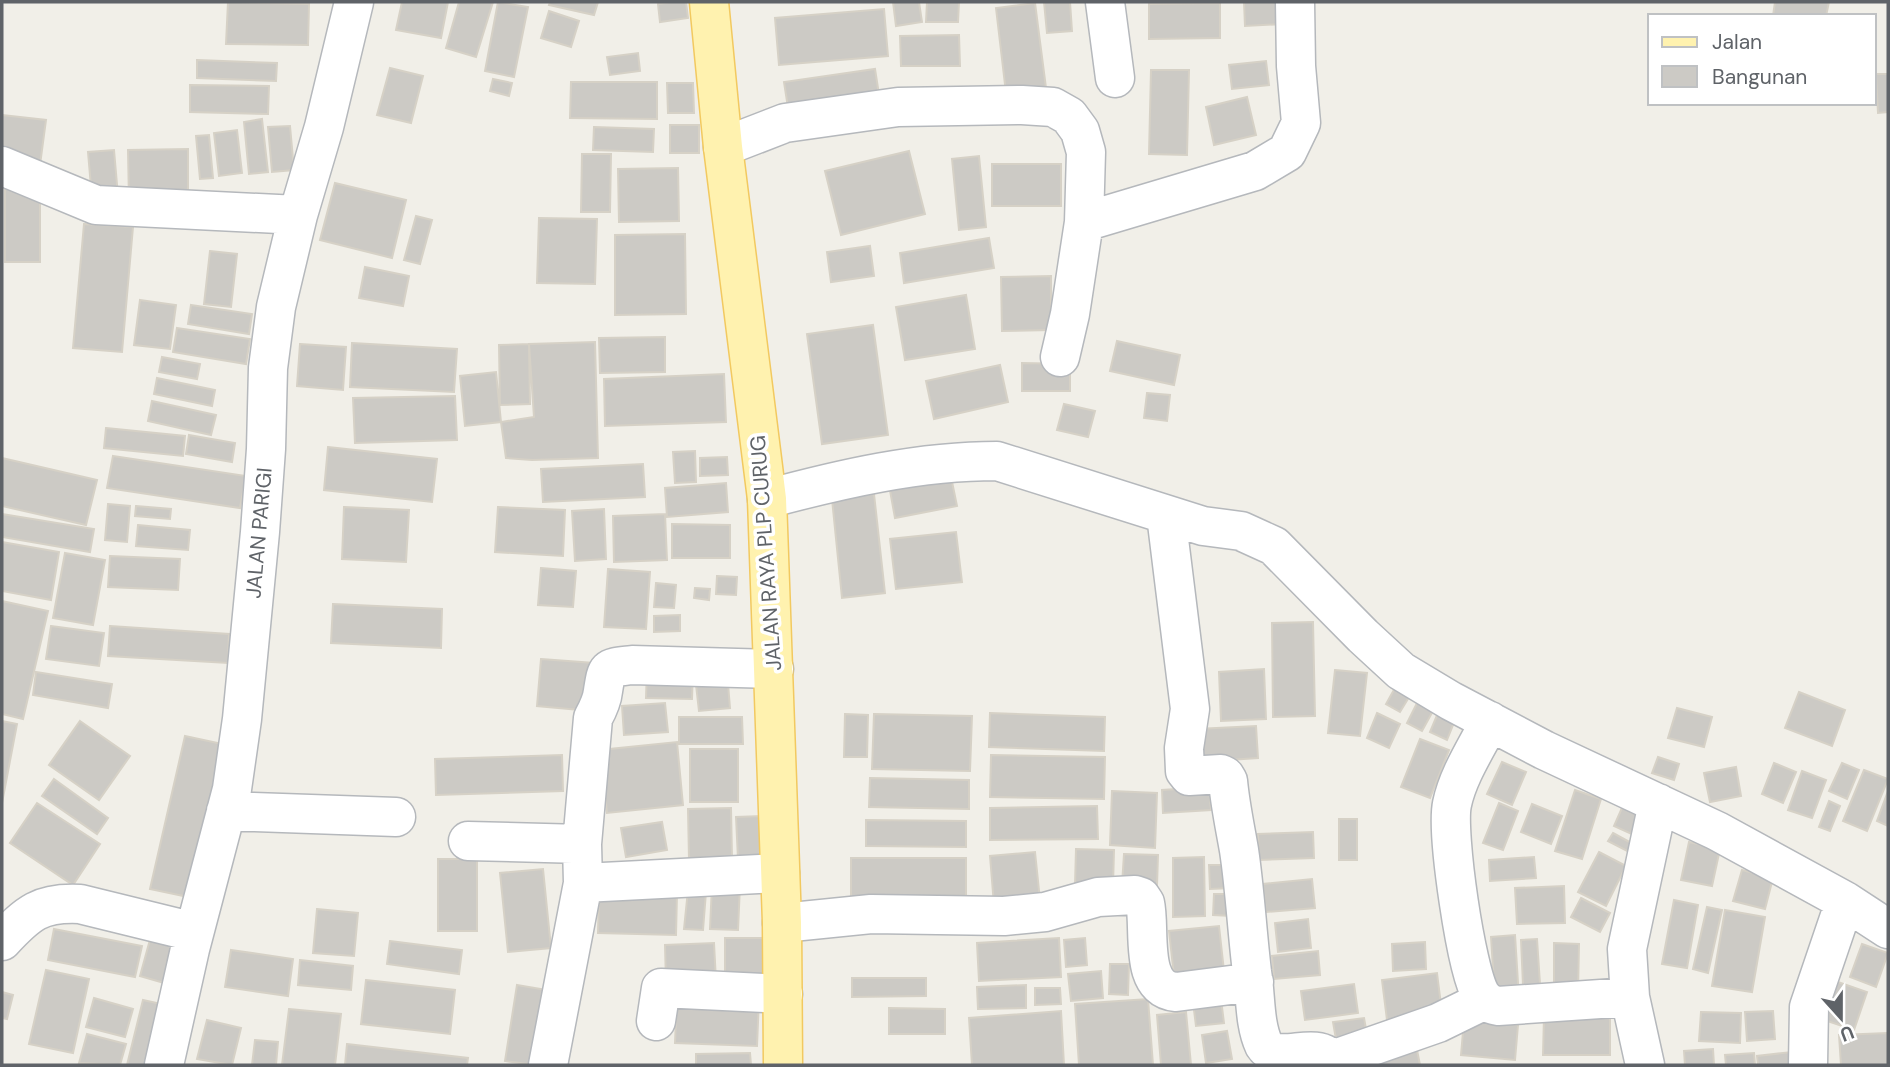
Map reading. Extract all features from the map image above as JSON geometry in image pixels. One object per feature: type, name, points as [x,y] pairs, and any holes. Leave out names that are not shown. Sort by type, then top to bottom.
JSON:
[{"type":"main road","name":"JALAN RAYA PLP CURUG","points":[[709,2],[723,147],[766,499],[782,923],[783,1065]]},
{"type":"street","name":"JALAN PARIGI","points":[[164,1065],[194,932],[232,789],[243,719],[266,449],[268,368],[276,307],[354,2]]},
{"type":"street","points":[[1105,2],[1115,78]]},
{"type":"street","points":[[1084,222],[1255,170],[1287,152],[1301,123],[1296,66],[1295,2]]},
{"type":"street","points":[[723,147],[785,123],[898,107],[1022,105],[1053,107],[1069,116],[1080,131],[1086,152],[1084,222],[1070,314],[1060,357]]},
{"type":"street","points":[[2,166],[96,205],[298,215]]},
{"type":"street","points":[[766,499],[828,482],[962,461],[997,461],[1203,526],[1241,531],[1274,546],[1401,671],[1544,750],[1717,831],[1845,901],[1888,929]]},
{"type":"street","points":[[1166,515],[1190,709],[1184,748],[1185,771],[1189,776],[1221,774],[1228,781],[1258,1017],[1264,1045],[1268,1051],[1278,1056],[1320,1053],[1333,1062],[1438,1023],[1485,1000]]},
{"type":"street","points":[[548,1065],[583,883],[582,844],[593,718],[601,704],[603,677],[613,667],[632,665],[774,669]]},
{"type":"street","points":[[1490,721],[1456,789],[1451,808],[1450,844],[1470,963],[1477,987],[1485,1000],[1498,1006],[1630,996]]},
{"type":"street","points":[[1645,1065],[1630,996],[1627,949],[1658,803]]},
{"type":"street","points":[[226,811],[396,817]]},
{"type":"street","points":[[468,841],[582,844]]},
{"type":"street","points":[[583,883],[780,873]]},
{"type":"street","points":[[782,923],[871,914],[1018,915],[1045,912],[1098,897],[1135,895],[1141,897],[1145,903],[1150,970],[1162,988],[1176,992],[1254,982]]},
{"type":"street","points":[[1808,1065],[1809,1007],[1845,901]]},
{"type":"street","points":[[2,941],[26,915],[37,909],[61,904],[80,904],[99,911],[194,932]]},
{"type":"street","points":[[656,1021],[661,988],[783,994]]},
{"type":"building","points":[[228,2],[309,4],[308,45],[226,44]]},
{"type":"building","points":[[402,2],[448,2],[441,38],[396,30]]},
{"type":"building","points":[[459,2],[493,2],[476,57],[446,48]]},
{"type":"building","points":[[498,2],[528,7],[514,77],[485,71]]},
{"type":"building","points":[[550,2],[598,2],[594,15],[549,5]]},
{"type":"building","points":[[686,2],[688,18],[660,22],[658,4]]},
{"type":"building","points":[[893,2],[919,2],[922,22],[896,26]]},
{"type":"building","points":[[927,2],[959,2],[958,22],[926,22]]},
{"type":"building","points":[[1044,2],[1070,2],[1072,31],[1047,33]]},
{"type":"building","points":[[1244,2],[1282,2],[1283,24],[1245,26]]},
{"type":"building","points":[[1775,2],[1829,2],[1826,14],[1773,14]]},
{"type":"building","points":[[1035,3],[1046,88],[1006,93],[996,8]]},
{"type":"building","points":[[1220,3],[1220,38],[1149,39],[1149,4]]},
{"type":"building","points":[[884,9],[888,56],[779,65],[775,18]]},
{"type":"building","points":[[549,11],[579,21],[571,47],[541,38]]},
{"type":"building","points":[[959,35],[960,66],[901,66],[900,36]]},
{"type":"building","points":[[638,53],[640,71],[610,75],[607,57]]},
{"type":"building","points":[[197,60],[277,63],[276,81],[197,78]]},
{"type":"building","points":[[1266,61],[1269,85],[1232,89],[1229,65]]},
{"type":"building","points":[[390,68],[423,76],[411,123],[377,115]]},
{"type":"building","points":[[875,69],[880,101],[789,114],[784,82]]},
{"type":"building","points":[[1151,70],[1189,70],[1187,155],[1149,154]]},
{"type":"building","points":[[1876,74],[1888,74],[1888,112],[1878,113]]},
{"type":"building","points":[[493,79],[512,83],[509,96],[490,91]]},
{"type":"building","points":[[571,82],[657,82],[657,119],[570,118]]},
{"type":"building","points":[[667,83],[693,83],[694,113],[668,113]]},
{"type":"building","points":[[190,85],[269,86],[268,114],[190,112]]},
{"type":"building","points":[[1247,97],[1256,135],[1214,145],[1206,107]]},
{"type":"building","points":[[2,115],[46,120],[40,165],[2,161]]},
{"type":"building","points":[[262,119],[268,172],[249,174],[244,122]]},
{"type":"building","points":[[670,125],[699,125],[699,153],[670,153]]},
{"type":"building","points":[[290,126],[294,170],[272,172],[268,127]]},
{"type":"building","points":[[594,127],[654,129],[653,152],[593,150]]},
{"type":"building","points":[[237,130],[242,173],[219,176],[214,133]]},
{"type":"building","points":[[209,135],[213,178],[200,179],[196,136]]},
{"type":"building","points":[[188,149],[188,201],[129,202],[128,150]]},
{"type":"building","points":[[114,150],[118,196],[92,199],[88,152]]},
{"type":"building","points":[[909,151],[925,214],[841,235],[825,171]]},
{"type":"building","points":[[582,154],[611,154],[610,212],[581,212]]},
{"type":"building","points":[[979,156],[986,227],[959,230],[952,159]]},
{"type":"building","points":[[992,164],[1061,164],[1061,206],[992,206]]},
{"type":"building","points":[[678,168],[679,221],[619,222],[618,169]]},
{"type":"building","points":[[335,183],[406,200],[392,258],[320,240]]},
{"type":"building","points":[[5,187],[40,187],[40,262],[5,262]]},
{"type":"building","points":[[416,216],[432,220],[420,264],[404,260]]},
{"type":"building","points":[[539,218],[597,219],[595,284],[537,283]]},
{"type":"building","points":[[84,224],[133,227],[122,352],[73,348]]},
{"type":"building","points":[[685,234],[686,314],[615,315],[615,235]]},
{"type":"building","points":[[989,238],[994,268],[904,283],[900,253]]},
{"type":"building","points":[[870,246],[874,276],[831,282],[827,252]]},
{"type":"building","points":[[210,251],[237,254],[231,307],[204,304]]},
{"type":"building","points":[[365,267],[409,276],[403,306],[359,298]]},
{"type":"building","points":[[1051,276],[1051,330],[1002,331],[1001,277]]},
{"type":"building","points":[[966,295],[975,349],[905,360],[896,307]]},
{"type":"building","points":[[140,300],[176,305],[170,349],[134,345]]},
{"type":"building","points":[[191,305],[252,314],[249,334],[188,324]]},
{"type":"building","points":[[873,325],[888,435],[822,444],[807,334]]},
{"type":"building","points":[[177,328],[250,339],[246,364],[173,352]]},
{"type":"building","points":[[665,337],[665,372],[600,373],[599,338]]},
{"type":"building","points":[[1117,341],[1180,355],[1174,385],[1110,371]]},
{"type":"building","points":[[595,342],[598,458],[506,458],[501,422],[534,417],[529,344]]},
{"type":"building","points":[[352,343],[457,349],[454,392],[350,387]]},
{"type":"building","points":[[300,344],[346,347],[343,390],[297,386]]},
{"type":"building","points":[[529,344],[530,404],[500,405],[499,345]]},
{"type":"building","points":[[162,357],[200,364],[197,379],[159,372]]},
{"type":"building","points":[[1022,363],[1070,364],[1070,391],[1022,391]]},
{"type":"building","points":[[1000,365],[1008,402],[934,419],[926,381]]},
{"type":"building","points":[[496,372],[501,422],[465,426],[460,376]]},
{"type":"building","points":[[724,374],[726,422],[605,426],[604,379]]},
{"type":"building","points":[[157,378],[215,390],[212,406],[154,394]]},
{"type":"building","points":[[1147,393],[1170,395],[1167,421],[1144,418]]},
{"type":"building","points":[[455,396],[457,440],[355,443],[353,398]]},
{"type":"building","points":[[152,401],[216,415],[211,435],[148,421]]},
{"type":"building","points":[[1064,404],[1095,411],[1088,437],[1057,430]]},
{"type":"building","points":[[106,428],[185,436],[183,456],[104,448]]},
{"type":"building","points":[[189,435],[235,443],[232,462],[186,454]]},
{"type":"building","points":[[328,447],[437,459],[432,502],[324,490]]},
{"type":"building","points":[[695,451],[696,482],[675,483],[673,452]]},
{"type":"building","points":[[113,456],[246,476],[240,508],[107,488]]},
{"type":"building","points":[[727,457],[728,475],[700,476],[700,458]]},
{"type":"building","points":[[2,458],[97,480],[86,525],[2,506]]},
{"type":"building","points":[[643,464],[645,497],[543,502],[541,469]]},
{"type":"building","points":[[950,472],[957,506],[895,518],[889,485]]},
{"type":"building","points":[[726,483],[728,512],[667,517],[665,488]]},
{"type":"building","points":[[874,494],[885,593],[842,598],[832,499]]},
{"type":"building","points":[[108,504],[130,506],[127,542],[105,540]]},
{"type":"building","points":[[136,506],[171,509],[170,519],[135,516]]},
{"type":"building","points":[[344,507],[409,510],[406,562],[342,559]]},
{"type":"building","points":[[498,507],[565,510],[563,556],[495,552]]},
{"type":"building","points":[[604,509],[606,559],[575,561],[572,511]]},
{"type":"building","points":[[2,514],[94,529],[90,552],[2,537]]},
{"type":"building","points":[[665,514],[667,560],[614,562],[613,516]]},
{"type":"building","points":[[672,524],[730,525],[730,558],[672,558]]},
{"type":"building","points":[[138,525],[190,530],[188,550],[136,546]]},
{"type":"building","points":[[956,532],[962,582],[896,589],[890,539]]},
{"type":"building","points":[[2,542],[59,552],[51,600],[2,591]]},
{"type":"building","points":[[65,553],[105,560],[93,625],[53,618]]},
{"type":"building","points":[[110,556],[180,559],[178,590],[108,587]]},
{"type":"building","points":[[541,568],[576,571],[573,607],[538,605]]},
{"type":"building","points":[[608,569],[650,572],[646,629],[604,627]]},
{"type":"building","points":[[717,576],[737,577],[736,595],[716,594]]},
{"type":"building","points":[[656,583],[676,585],[674,608],[654,607]]},
{"type":"building","points":[[695,588],[710,589],[709,600],[694,598]]},
{"type":"building","points":[[2,601],[48,611],[23,719],[2,714]]},
{"type":"building","points":[[333,604],[442,609],[441,648],[331,643]]},
{"type":"building","points":[[680,615],[680,631],[654,632],[654,616]]},
{"type":"building","points":[[1313,622],[1315,716],[1273,717],[1272,623]]},
{"type":"building","points":[[51,626],[104,633],[99,666],[46,659]]},
{"type":"building","points":[[110,626],[229,634],[228,663],[108,656]]},
{"type":"building","points":[[541,659],[594,663],[590,711],[537,706]]},
{"type":"building","points":[[647,669],[693,670],[692,699],[646,698]]},
{"type":"building","points":[[1264,669],[1266,719],[1221,721],[1219,672]]},
{"type":"building","points":[[1335,670],[1367,673],[1360,736],[1328,733]]},
{"type":"building","points":[[36,672],[112,684],[108,708],[33,695]]},
{"type":"building","points":[[727,672],[730,708],[699,711],[695,676]]},
{"type":"building","points":[[1396,686],[1411,694],[1400,712],[1386,704]]},
{"type":"building","points":[[1799,692],[1845,710],[1832,746],[1785,728]]},
{"type":"building","points":[[665,703],[668,732],[624,735],[622,706]]},
{"type":"building","points":[[1417,703],[1433,711],[1422,731],[1407,723]]},
{"type":"building","points":[[1440,708],[1457,715],[1447,740],[1430,732]]},
{"type":"building","points":[[1677,708],[1712,717],[1704,747],[1668,738]]},
{"type":"building","points":[[990,713],[1105,717],[1104,751],[989,747]]},
{"type":"building","points":[[1377,713],[1400,724],[1389,748],[1367,738]]},
{"type":"building","points":[[845,714],[868,715],[867,757],[844,757]]},
{"type":"building","points":[[874,714],[972,716],[970,771],[872,769]]},
{"type":"building","points":[[679,717],[742,717],[743,744],[679,744]]},
{"type":"building","points":[[2,721],[17,724],[2,803]]},
{"type":"building","points":[[80,721],[130,756],[99,800],[49,765]]},
{"type":"building","points":[[1256,726],[1258,758],[1199,762],[1197,729]]},
{"type":"building","points":[[185,736],[227,745],[193,898],[150,889]]},
{"type":"building","points":[[1420,739],[1449,750],[1430,798],[1401,787]]},
{"type":"building","points":[[677,742],[683,805],[607,813],[600,750]]},
{"type":"building","points":[[690,749],[738,749],[738,802],[690,802]]},
{"type":"building","points":[[562,755],[563,791],[436,795],[435,759]]},
{"type":"building","points":[[991,755],[1105,757],[1104,799],[990,797]]},
{"type":"building","points":[[1658,757],[1679,764],[1674,780],[1652,773]]},
{"type":"building","points":[[1502,762],[1526,772],[1512,805],[1487,794]]},
{"type":"building","points":[[1774,763],[1796,772],[1783,803],[1762,794]]},
{"type":"building","points":[[1842,763],[1859,770],[1847,799],[1829,791]]},
{"type":"building","points":[[1736,767],[1741,796],[1710,802],[1704,773]]},
{"type":"building","points":[[1864,770],[1888,779],[1867,831],[1843,821]]},
{"type":"building","points":[[1802,771],[1826,780],[1812,818],[1788,810]]},
{"type":"building","points":[[870,778],[969,780],[969,809],[869,807]]},
{"type":"building","points":[[54,779],[108,818],[97,834],[42,796]]},
{"type":"building","points":[[1209,787],[1211,810],[1163,813],[1162,790]]},
{"type":"building","points":[[1575,790],[1601,799],[1582,859],[1555,851]]},
{"type":"building","points":[[1112,791],[1157,793],[1155,848],[1110,845]]},
{"type":"building","points":[[1888,791],[1888,826],[1877,821]]},
{"type":"building","points":[[1625,801],[1648,811],[1636,836],[1614,826]]},
{"type":"building","points":[[1829,801],[1840,806],[1830,831],[1819,827]]},
{"type":"building","points":[[37,803],[100,844],[73,885],[10,843]]},
{"type":"building","points":[[1499,803],[1518,811],[1503,850],[1483,843]]},
{"type":"building","points":[[1532,804],[1562,816],[1551,844],[1521,832]]},
{"type":"building","points":[[1097,806],[1098,839],[990,840],[990,808]]},
{"type":"building","points":[[731,808],[732,858],[689,859],[688,809]]},
{"type":"building","points":[[762,816],[764,857],[738,859],[736,817]]},
{"type":"building","points":[[1339,819],[1357,819],[1357,860],[1339,860]]},
{"type":"building","points":[[866,820],[966,821],[966,847],[866,846]]},
{"type":"building","points":[[662,822],[667,850],[626,857],[621,828]]},
{"type":"building","points":[[1313,832],[1314,858],[1259,860],[1258,834]]},
{"type":"building","points":[[1613,833],[1635,845],[1631,853],[1608,841]]},
{"type":"building","points":[[1689,842],[1720,849],[1712,886],[1681,880]]},
{"type":"building","points":[[1076,849],[1114,850],[1113,886],[1075,885]]},
{"type":"building","points":[[1035,852],[1040,900],[994,905],[990,856]]},
{"type":"building","points":[[1599,852],[1626,866],[1606,906],[1578,892]]},
{"type":"building","points":[[1124,854],[1158,855],[1157,886],[1122,885]]},
{"type":"building","points":[[1204,857],[1205,916],[1173,917],[1173,858]]},
{"type":"building","points":[[1534,857],[1536,878],[1490,881],[1489,860]]},
{"type":"building","points":[[851,858],[966,858],[966,900],[851,900]]},
{"type":"building","points":[[438,859],[477,859],[477,931],[438,931]]},
{"type":"building","points":[[1209,865],[1232,865],[1232,888],[1210,889]]},
{"type":"building","points":[[543,869],[551,948],[508,952],[500,873]]},
{"type":"building","points":[[1742,870],[1773,878],[1765,909],[1733,901]]},
{"type":"building","points":[[1312,879],[1315,908],[1266,912],[1263,884]]},
{"type":"building","points":[[712,885],[740,885],[738,930],[710,929]]},
{"type":"building","points":[[1564,886],[1565,923],[1517,924],[1515,888]]},
{"type":"building","points":[[688,890],[706,892],[703,930],[684,929]]},
{"type":"building","points":[[599,893],[677,894],[676,935],[598,933]]},
{"type":"building","points":[[1214,894],[1233,894],[1232,916],[1213,915]]},
{"type":"building","points":[[1581,898],[1610,913],[1600,932],[1571,917]]},
{"type":"building","points":[[1674,900],[1698,905],[1687,968],[1662,964]]},
{"type":"building","points":[[1707,907],[1722,910],[1708,973],[1693,969]]},
{"type":"building","points":[[317,909],[358,913],[354,956],[313,953]]},
{"type":"building","points":[[1725,910],[1765,917],[1752,992],[1712,986]]},
{"type":"building","points":[[1308,919],[1311,948],[1278,952],[1275,923]]},
{"type":"building","points":[[1219,926],[1224,971],[1174,976],[1169,931]]},
{"type":"building","points":[[54,929],[142,946],[135,977],[48,960]]},
{"type":"building","points":[[1515,935],[1519,999],[1495,1000],[1491,937]]},
{"type":"building","points":[[151,936],[183,945],[171,985],[140,976]]},
{"type":"building","points":[[725,938],[766,938],[766,984],[725,984]]},
{"type":"building","points":[[1059,938],[1061,977],[979,981],[977,943]]},
{"type":"building","points":[[1085,938],[1087,965],[1066,967],[1064,940]]},
{"type":"building","points":[[1537,939],[1540,984],[1523,985],[1521,940]]},
{"type":"building","points":[[390,941],[462,950],[459,974],[387,964]]},
{"type":"building","points":[[1425,942],[1426,969],[1393,971],[1392,944]]},
{"type":"building","points":[[714,943],[716,981],[666,983],[665,945]]},
{"type":"building","points":[[1554,943],[1579,944],[1578,992],[1554,992]]},
{"type":"building","points":[[1862,944],[1888,953],[1876,987],[1850,977]]},
{"type":"building","points":[[231,950],[293,959],[288,996],[225,987]]},
{"type":"building","points":[[1318,951],[1320,975],[1274,979],[1272,956]]},
{"type":"building","points":[[300,960],[353,966],[351,990],[298,985]]},
{"type":"building","points":[[1110,964],[1129,964],[1128,995],[1109,994]]},
{"type":"building","points":[[46,970],[89,979],[73,1053],[29,1044]]},
{"type":"building","points":[[1101,971],[1103,998],[1071,1001],[1068,974]]},
{"type":"building","points":[[1437,973],[1442,1013],[1387,1020],[1382,980]]},
{"type":"building","points":[[852,978],[926,978],[926,996],[852,997]]},
{"type":"building","points":[[366,980],[455,990],[450,1034],[361,1024]]},
{"type":"building","points":[[1835,981],[1867,992],[1854,1030],[1821,1019]]},
{"type":"building","points":[[1354,984],[1358,1013],[1305,1020],[1301,991]]},
{"type":"building","points":[[517,985],[547,990],[536,1065],[505,1061]]},
{"type":"building","points":[[1026,985],[1026,1008],[978,1009],[977,987]]},
{"type":"building","points":[[1035,988],[1060,988],[1061,1004],[1035,1005]]},
{"type":"building","points":[[2,992],[13,995],[7,1019],[2,1018]]},
{"type":"building","points":[[677,995],[759,998],[757,1046],[675,1043]]},
{"type":"building","points":[[94,998],[133,1009],[125,1037],[86,1027]]},
{"type":"building","points":[[1148,999],[1153,1065],[1079,1065],[1075,1004]]},
{"type":"building","points":[[1221,999],[1224,1023],[1196,1026],[1193,1002]]},
{"type":"building","points":[[143,1000],[175,1007],[161,1065],[127,1065]]},
{"type":"building","points":[[889,1008],[945,1009],[945,1034],[889,1034]]},
{"type":"building","points":[[289,1009],[341,1014],[335,1065],[282,1065]]},
{"type":"building","points":[[1061,1011],[1064,1065],[972,1065],[969,1018]]},
{"type":"building","points":[[1773,1011],[1775,1039],[1747,1041],[1745,1012]]},
{"type":"building","points":[[1186,1012],[1191,1065],[1161,1065],[1157,1015]]},
{"type":"building","points":[[1701,1012],[1741,1013],[1740,1043],[1699,1041]]},
{"type":"building","points":[[1610,1015],[1610,1055],[1543,1055],[1544,1016]]},
{"type":"building","points":[[1364,1018],[1368,1040],[1337,1045],[1333,1022]]},
{"type":"building","points":[[207,1020],[241,1028],[232,1065],[197,1059]]},
{"type":"building","points":[[1464,1020],[1518,1025],[1515,1060],[1461,1055]]},
{"type":"building","points":[[1227,1031],[1232,1059],[1206,1063],[1202,1035]]},
{"type":"building","points":[[1887,1033],[1888,1065],[1841,1065],[1839,1035]]},
{"type":"building","points":[[87,1034],[126,1044],[120,1065],[79,1063]]},
{"type":"building","points":[[255,1040],[278,1042],[276,1065],[252,1065]]},
{"type":"building","points":[[347,1044],[468,1058],[467,1065],[345,1065]]},
{"type":"building","points":[[1713,1049],[1714,1065],[1685,1065],[1684,1051]]},
{"type":"building","points":[[1417,1050],[1420,1065],[1351,1065]]},
{"type":"building","points":[[1792,1052],[1793,1065],[1758,1065],[1757,1056]]},
{"type":"building","points":[[750,1053],[751,1065],[696,1065],[696,1054]]},
{"type":"building","points":[[1754,1053],[1755,1065],[1726,1065],[1725,1055]]}]
